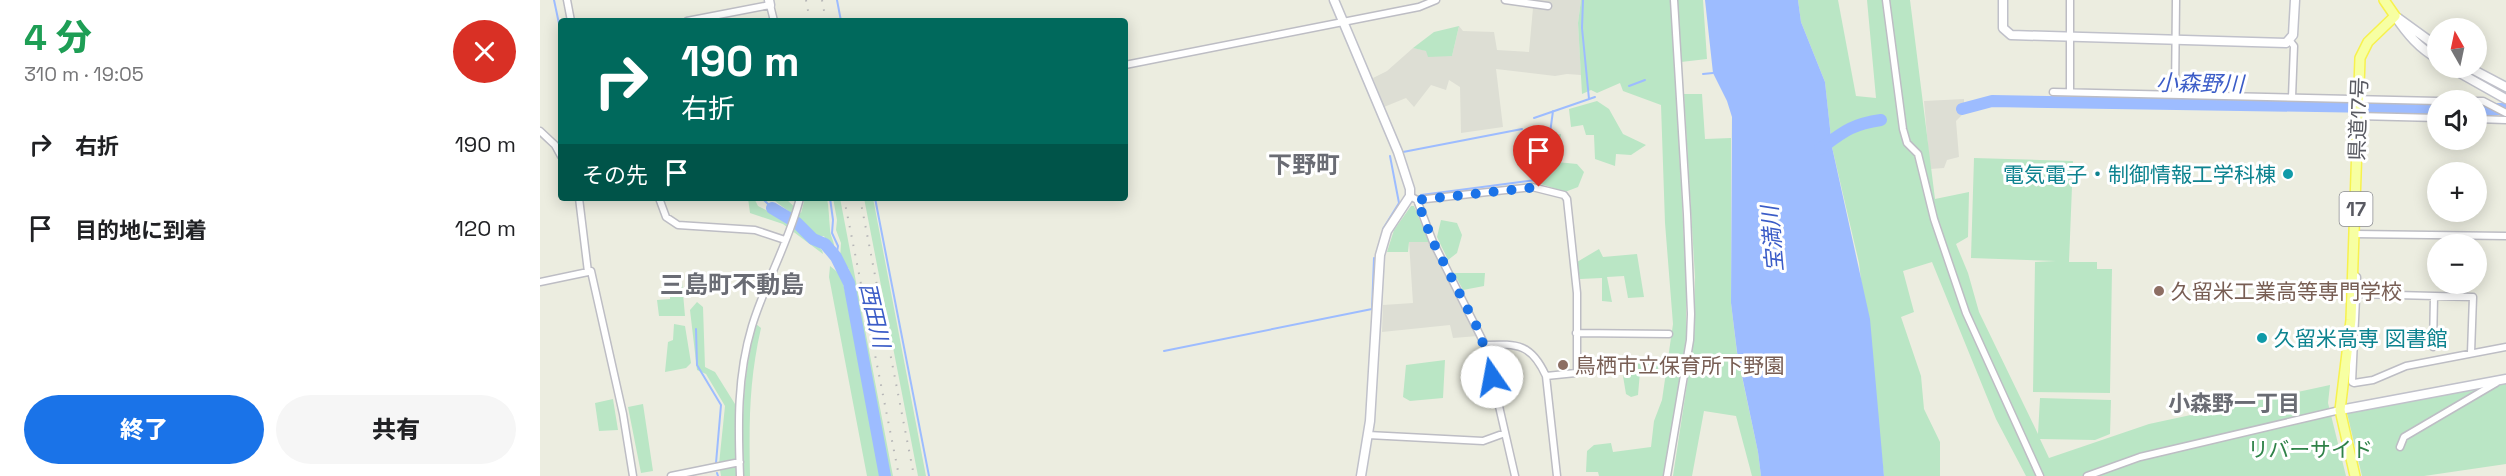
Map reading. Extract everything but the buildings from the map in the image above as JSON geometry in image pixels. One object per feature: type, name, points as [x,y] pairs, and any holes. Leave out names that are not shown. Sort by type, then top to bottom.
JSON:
[{"type":"main road","points":[[2384,0],[2395,16]]},
{"type":"main road","name":"県道17号","points":[[2341,412],[2351,320],[2360,58],[2368,42],[2395,16]]},
{"type":"main road","name":"17","points":[[2341,412],[2355,476]]},
{"type":"street","points":[[567,0],[570,18]]},
{"type":"street","points":[[1334,0],[1433,242],[1485,345],[1515,476]]},
{"type":"street","points":[[1128,64],[1344,23],[1419,7],[1436,0]]},
{"type":"street","points":[[1505,0],[1527,1],[1548,6]]},
{"type":"street","points":[[1667,476],[1690,340],[1691,314],[1688,224],[1674,0]]},
{"type":"street","points":[[1886,0],[1901,118],[1907,143],[1918,154],[1955,285],[1974,334],[2040,476]]},
{"type":"street","points":[[2003,0],[2002,24],[2006,32],[2011,35],[2286,43],[2293,35],[2295,0]]},
{"type":"street","points":[[2070,0],[2070,92]]},
{"type":"street","points":[[2175,95],[2176,0]]},
{"type":"street","points":[[714,18],[770,2],[773,18]]},
{"type":"street","points":[[2395,16],[2427,39]]},
{"type":"street","points":[[2395,16],[2412,39],[2427,52]]},
{"type":"street","points":[[2290,41],[2294,46],[2292,97]]},
{"type":"street","points":[[2487,77],[2506,87]]},
{"type":"street","points":[[2469,78],[2506,99]]},
{"type":"street","points":[[2053,92],[2427,100]]},
{"type":"street","points":[[2487,103],[2506,113]]},
{"type":"street","points":[[2357,116],[2427,118]]},
{"type":"street","points":[[2487,119],[2506,120]]},
{"type":"street","points":[[540,131],[558,151]]},
{"type":"street","points":[[1361,476],[1368,435],[1380,255],[1387,231],[1414,198],[1532,187],[1564,195],[1567,199],[1577,294],[1576,373],[1546,376]]},
{"type":"street","points":[[579,201],[588,272]]},
{"type":"street","points":[[660,201],[666,217],[678,225],[755,230],[785,240]]},
{"type":"street","points":[[740,476],[738,403],[742,366],[752,326],[799,201]]},
{"type":"street","points":[[2355,234],[2506,236]]},
{"type":"street","points":[[540,282],[591,271],[623,414],[633,476]]},
{"type":"street","points":[[2353,274],[2357,277],[2358,294],[2352,381],[2354,383],[2373,380],[2406,366],[2506,347]]},
{"type":"street","points":[[2358,294],[2473,297],[2471,353]]},
{"type":"street","points":[[2433,347],[2434,296]]},
{"type":"street","points":[[1576,333],[1669,334]]},
{"type":"street","points":[[1485,345],[1515,344],[1531,353],[1546,376],[1557,476]]},
{"type":"street","points":[[2087,476],[2140,457],[2341,412],[2504,380]]},
{"type":"street","points":[[2400,447],[2404,437],[2504,380]]},
{"type":"street","points":[[1368,435],[1483,441],[1505,433]]},
{"type":"street","points":[[671,476],[740,462]]},
{"type":"shaded area","points":[[1529,0],[1581,0],[1578,23],[1581,75],[1555,76],[1496,69],[1503,127],[1461,133],[1460,87],[1449,80],[1446,90],[1431,85],[1414,107],[1406,98],[1384,107],[1373,78],[1387,71],[1413,48],[1452,56],[1459,26],[1463,31],[1494,32],[1497,50],[1529,52],[1533,8],[1529,5]]},
{"type":"shaded area","points":[[1964,99],[1964,113],[1956,121],[1959,157],[1947,160],[1944,168],[1930,169],[1924,101]]},
{"type":"shaded area","points":[[1409,242],[1429,242],[1478,336],[1453,338],[1450,325],[1382,332],[1383,305],[1413,303]]},
{"type":"green space","points":[[1581,0],[1703,0],[1707,59],[1681,62],[1681,53],[1674,53],[1686,278],[1686,339],[1664,476],[1599,476],[1598,472],[1586,472],[1587,451],[1594,445],[1611,443],[1613,452],[1651,447],[1654,421],[1662,400],[1673,324],[1665,223],[1661,105],[1623,91],[1620,83],[1597,93],[1591,90],[1582,94],[1578,23]]},
{"type":"green space","points":[[1798,0],[1838,0],[1856,96],[1876,98],[1867,0],[1910,0],[1935,199],[1969,192],[1968,237],[1956,244],[1968,273],[1979,312],[2038,434],[2040,398],[2111,400],[2110,434],[2095,440],[2040,439],[2049,458],[2149,424],[2330,385],[2328,403],[2346,476],[2026,476],[1996,419],[1932,262],[1903,271],[1914,312],[1901,317],[1921,376],[1924,409],[1940,442],[1940,476],[1884,476],[1859,263],[1832,147],[1825,82],[1801,22]]},
{"type":"green space","points":[[1459,26],[1452,56],[1428,57],[1426,51],[1413,48],[1434,32]]},
{"type":"green space","points":[[1684,94],[1702,94],[1705,139],[1731,138],[1731,303],[1737,353],[1761,476],[1752,476],[1736,416],[1704,411],[1692,476],[1673,476],[1694,338],[1695,277]]},
{"type":"green space","points":[[1597,101],[1609,109],[1623,134],[1646,145],[1631,155],[1616,154],[1615,166],[1595,159],[1594,135],[1586,135],[1583,125],[1571,127],[1569,109]]},
{"type":"green space","points":[[1561,134],[1557,162],[1577,164],[1584,172],[1578,187],[1565,192],[1541,184],[1539,179],[1549,155],[1552,135]]},
{"type":"green space","points":[[1974,158],[2073,161],[2069,262],[2097,262],[2097,269],[2112,269],[2110,393],[2033,392],[2035,262],[2056,261],[1971,258]]},
{"type":"green space","points":[[748,201],[756,201],[758,206],[793,224],[822,250],[823,254],[783,224],[750,213]]},
{"type":"green space","points":[[775,201],[788,201],[801,213],[804,201],[827,201],[834,249],[824,236],[815,237],[799,219]]},
{"type":"green space","points":[[834,201],[841,201],[893,476],[889,476],[849,269],[840,259],[841,243],[836,230],[837,220]]},
{"type":"green space","points":[[865,201],[874,201],[926,476],[918,476]]},
{"type":"green space","points":[[1411,206],[1414,206],[1429,242],[1409,242],[1408,252],[1387,252],[1394,230]]},
{"type":"green space","points":[[1441,220],[1457,223],[1462,235],[1457,253],[1448,260],[1437,237]]},
{"type":"green space","points":[[1599,249],[1603,257],[1637,254],[1644,297],[1628,298],[1624,276],[1607,277],[1612,302],[1602,301],[1602,278],[1580,279],[1577,262]]},
{"type":"green space","points":[[830,266],[841,275],[882,476],[867,476],[829,277]]},
{"type":"green space","points":[[1454,273],[1485,273],[1484,286],[1463,290]]},
{"type":"green space","points":[[682,282],[685,316],[659,316],[657,300],[670,299],[670,283]]},
{"type":"green space","points":[[697,302],[703,307],[705,367],[715,372],[735,404],[737,476],[721,476],[719,464],[725,406],[706,374],[697,370],[690,310]]},
{"type":"green space","points":[[674,324],[685,326],[691,363],[686,368],[665,372],[668,342],[673,340]]},
{"type":"green space","points":[[756,324],[761,328],[754,366],[751,402],[750,476],[743,476],[744,400],[748,363]]},
{"type":"green space","points":[[1658,358],[1658,376],[1640,372],[1638,395],[1631,397],[1626,394],[1622,370],[1611,368],[1609,359]]},
{"type":"green space","points":[[1445,360],[1443,398],[1410,401],[1403,397],[1406,365]]},
{"type":"green space","name":"リバーサイド","points":[[2506,382],[2506,464],[2424,476],[2362,476],[2347,413]]},
{"type":"green space","points":[[613,399],[618,430],[599,431],[595,403]]},
{"type":"green space","points":[[643,404],[653,471],[641,473],[628,407]]},
{"type":"water","name":"宝満川","points":[[1705,0],[1798,0],[1801,22],[1825,82],[1832,147],[1870,319],[1884,476],[1761,476],[1737,352],[1731,303],[1732,117],[1713,73]]},
{"type":"waterway","name":"西田川","points":[[554,0],[558,19]]},
{"type":"waterway","points":[[837,0],[840,18]]},
{"type":"waterway","points":[[1583,0],[1582,28],[1589,99]]},
{"type":"waterway","points":[[1703,74],[1713,73]]},
{"type":"waterway","points":[[1629,86],[1645,80]]},
{"type":"waterway","points":[[1534,118],[1595,97]]},
{"type":"waterway","name":"小森野川","points":[[1962,109],[1992,101],[2427,108]]},
{"type":"waterway","name":"小森野川","points":[[2487,109],[2506,109]]},
{"type":"waterway","points":[[1421,195],[1536,180],[1547,155],[1553,111]]},
{"type":"waterway","name":"小森野川","points":[[1820,149],[1848,130],[1881,120]]},
{"type":"waterway","points":[[1403,152],[1522,129]]},
{"type":"waterway","points":[[1383,229],[1399,203],[1390,156]]},
{"type":"waterway","name":"西田川","points":[[765,201],[772,208]]},
{"type":"waterway","points":[[830,201],[832,233],[838,246],[836,257]]},
{"type":"waterway","points":[[876,201],[929,476]]},
{"type":"waterway","name":"西田川","points":[[772,208],[797,223],[813,239],[825,244],[836,257],[849,283],[885,476]]},
{"type":"waterway","points":[[1164,351],[1372,309],[1374,258]]},
{"type":"waterway","points":[[696,329],[697,365],[721,405],[716,463]]},
{"type":"railway","points":[[806,0],[809,18]]},
{"type":"railway","points":[[822,0],[825,18]]},
{"type":"railway","points":[[845,201],[899,476]]},
{"type":"railway","points":[[861,201],[914,476]]},
{"type":"place","name":"電気電子・制御情報工学科棟","points":[[2288,174]]},
{"type":"place","name":"久留米工業高等専門学校","points":[[2159,291]]},
{"type":"place","name":"久留米高専 図書館","points":[[2262,338]]},
{"type":"place","name":"鳥栖市立保育所下野園","points":[[1563,365]]},
{"type":"district","name":"下野町","points":[[1304,164]]},
{"type":"district","name":"三島町不動島","points":[[732,284]]},
{"type":"district","name":"小森野一丁目","points":[[2234,403]]},
{"type":"route","points":[[1492,377],[1480,333],[1433,242],[1417,200],[1539,187]]}]
